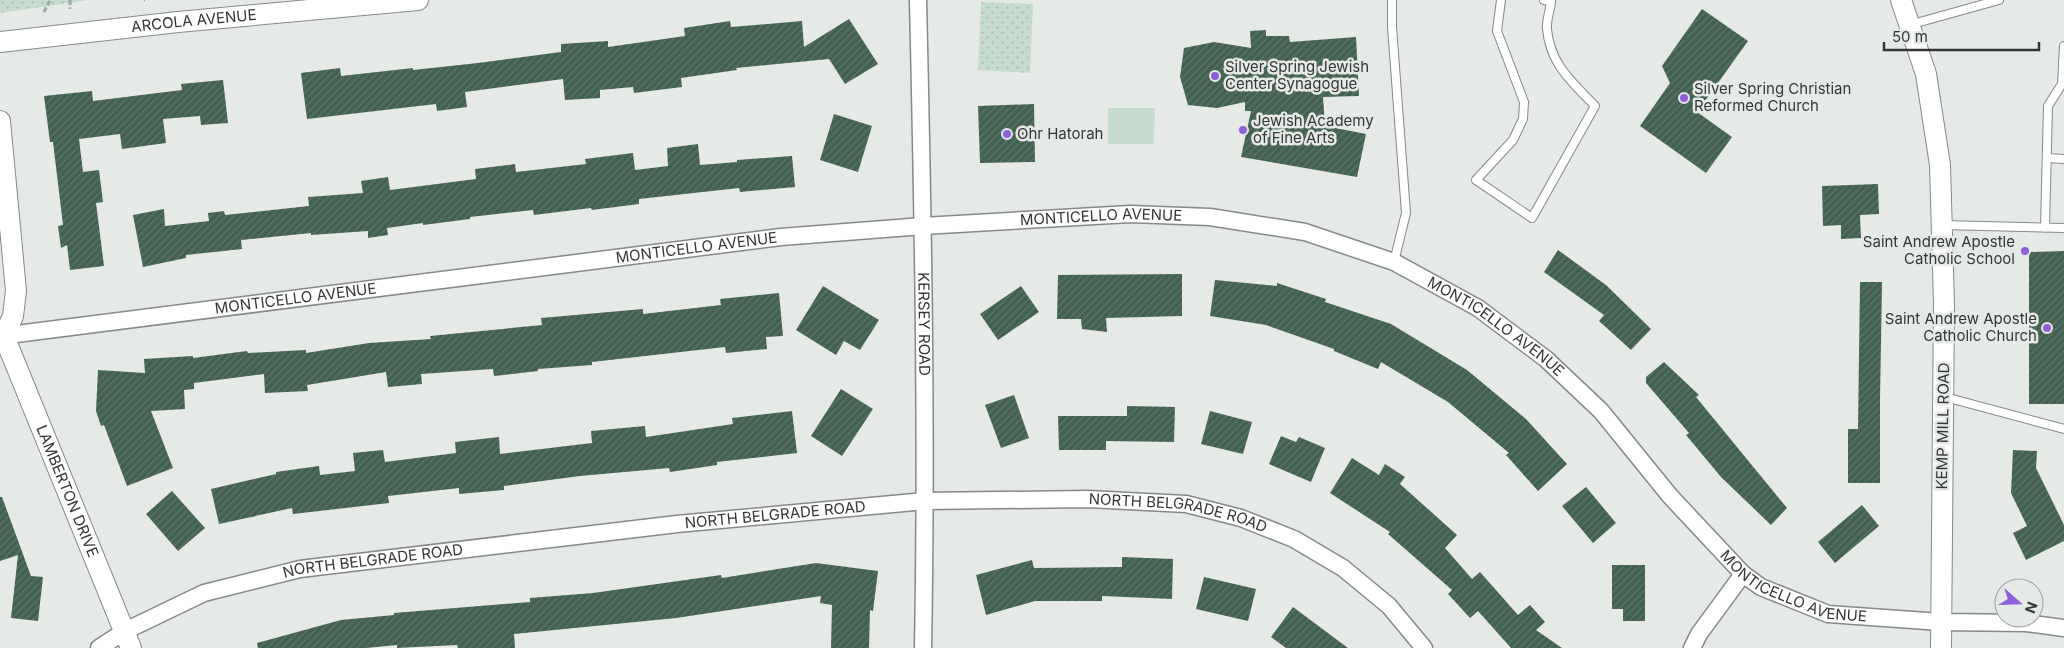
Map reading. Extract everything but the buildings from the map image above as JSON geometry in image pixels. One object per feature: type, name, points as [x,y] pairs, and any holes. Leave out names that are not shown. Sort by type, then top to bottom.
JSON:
[{"type":"street","name":"ARCOLA AVENUE","points":[[0,42],[358,3],[417,0]]},
{"type":"street","name":"KERSEY ROAD","points":[[918,0],[923,226],[925,501],[923,648]]},
{"type":"street","name":"KEMP MILL ROAD","points":[[1900,1],[1926,74],[1940,165],[1944,304],[1941,648]]},
{"type":"street","points":[[0,122],[16,291],[13,316],[1,335]]},
{"type":"street","name":"MONTICELLO AVENUE","points":[[1,335],[781,237],[923,226],[1130,214],[1210,217],[1305,232],[1394,262],[1478,308],[1546,359],[1601,411],[1670,496],[1744,574],[1761,587],[1828,614],[1941,622],[2026,623],[2064,628]]},
{"type":"street","name":"LAMBERTON DRIVE","points":[[1,335],[128,640]]},
{"type":"street","name":"NORTH BELGRADE ROAD","points":[[99,648],[128,640],[204,593],[300,569],[677,524],[925,501],[1098,499],[1186,504],[1241,518],[1294,539],[1343,568],[1389,606],[1424,648]]},
{"type":"street","points":[[1692,648],[1699,634],[1744,574]]},
{"type":"lane","points":[[1392,0],[1392,26],[1406,213],[1394,262]]},
{"type":"lane","points":[[1501,0],[1497,30],[1524,102],[1523,119],[1513,140],[1476,180],[1532,218],[1595,106],[1562,72],[1552,52],[1547,28],[1551,2],[1544,0]]},
{"type":"lane","points":[[1909,25],[1999,0]]},
{"type":"lane","points":[[2045,228],[2048,106],[2063,84],[2064,46]]},
{"type":"lane","points":[[2047,158],[2064,159]]},
{"type":"lane","points":[[1942,225],[2064,228]]},
{"type":"lane","points":[[1943,397],[2064,429]]},
{"type":"path","points":[[44,12],[50,0]]},
{"type":"path","points":[[70,0],[70,9]]},
{"type":"green space","points":[[0,0],[89,0],[0,13]]},
{"type":"green space","points":[[981,2],[1033,4],[1030,73],[978,70]]},
{"type":"green space","points":[[1108,108],[1155,108],[1154,144],[1108,144]]},
{"type":"place","name":"Silver Spring Jewish Center Synagogue","points":[[1215,76]]},
{"type":"place","name":"Silver Spring Christian Reformed Church","points":[[1684,98]]},
{"type":"place","name":"Jewish Academy of Fine Arts","points":[[1243,130]]},
{"type":"place","name":"Ohr Hatorah","points":[[1007,134]]},
{"type":"place","name":"Saint Andrew Apostle Catholic School","points":[[2025,251]]},
{"type":"place","name":"Saint Andrew Apostle Catholic Church","points":[[2047,328]]}]
